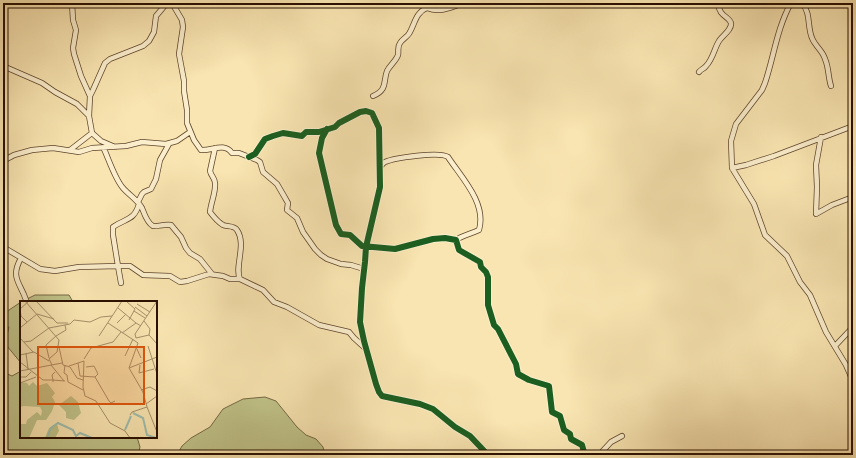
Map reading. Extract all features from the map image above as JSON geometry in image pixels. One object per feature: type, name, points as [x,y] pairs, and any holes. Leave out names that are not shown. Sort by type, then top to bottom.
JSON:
[{"type":"street","points":[[72,3],[73,20],[76,30],[73,48],[74,54],[81,76],[90,96]]},
{"type":"street","points":[[115,147],[101,141],[92,133],[89,116],[90,96],[105,63],[110,59],[143,46],[149,41],[154,32],[156,16],[167,3]]},
{"type":"street","points":[[172,3],[182,20],[179,54],[184,81],[187,123],[194,140],[201,150],[223,147],[229,149],[232,153],[239,153],[260,162],[263,172],[277,184],[288,202],[288,210],[297,218],[303,232],[315,249],[327,259],[364,269]]},
{"type":"street","points":[[373,96],[378,94],[386,83],[387,72],[398,56],[398,47],[400,42],[408,36],[414,22],[422,10],[427,8],[434,10],[449,9],[463,3]]},
{"type":"street","points":[[699,72],[701,69],[706,67],[714,55],[718,42],[730,29],[730,22],[718,9],[718,3]]},
{"type":"street","points":[[791,3],[782,20],[762,90],[739,120],[733,133],[731,141],[732,168],[754,204],[765,235],[787,256],[800,282],[810,295],[826,332],[846,365],[853,381]]},
{"type":"street","points":[[802,3],[808,12],[812,40],[825,58],[831,86]]},
{"type":"street","points":[[3,66],[42,83],[77,104],[89,116]]},
{"type":"street","points":[[249,157],[254,154],[264,139],[283,133],[302,136],[306,132],[313,133],[335,127],[339,123],[360,112],[372,112],[379,128],[380,187],[366,247],[360,322],[376,384],[382,396],[420,404],[432,409],[470,436],[488,455]]},
{"type":"street","points":[[732,168],[774,156],[853,126]]},
{"type":"street","points":[[327,129],[322,138],[319,153],[336,225],[341,234],[350,235],[362,246],[395,249],[445,238],[456,240],[462,236],[479,230],[479,211],[471,190],[445,154],[433,153],[397,159],[384,163],[380,166]]},
{"type":"street","points":[[3,161],[14,155],[32,150],[53,148],[79,152],[92,148],[115,147],[148,142],[169,144],[177,141],[190,132]]},
{"type":"street","points":[[70,150],[92,133]]},
{"type":"street","points":[[821,138],[816,165],[816,214],[832,205],[853,197]]},
{"type":"street","points":[[122,283],[113,235],[113,227],[132,217],[137,212],[138,203],[144,192],[151,189],[156,179],[160,160],[169,144]]},
{"type":"street","points":[[104,148],[122,187],[132,195],[151,225],[155,227],[165,224],[171,225],[181,237],[190,253],[200,259],[212,274]]},
{"type":"street","points":[[215,148],[210,171],[215,185],[210,212],[223,225],[234,227],[237,230],[241,245],[238,276],[240,279]]},
{"type":"street","points":[[456,240],[459,250],[480,262],[481,267],[486,272],[488,277],[488,305],[494,325],[498,329],[516,364],[518,374],[529,380],[549,386],[552,412],[560,416],[564,430],[570,434],[572,439],[582,445],[584,452],[590,455]]},
{"type":"street","points":[[3,248],[40,269],[55,271],[79,267],[130,266],[143,274],[170,276],[180,282],[187,282],[209,274],[223,276],[230,279],[240,279],[263,290],[274,302],[288,307],[319,325],[350,332],[366,349]]},
{"type":"street","points":[[21,258],[18,263],[16,280],[26,300]]},
{"type":"street","points":[[835,346],[853,327]]},
{"type":"street","points":[[599,455],[611,442],[622,436]]},
{"type":"green space","points":[[35,295],[69,295],[72,301],[23,301]]},
{"type":"green space","points":[[20,303],[20,362],[7,346],[3,352],[3,335],[7,335],[9,327],[3,325],[3,314]]},
{"type":"green space","points":[[3,372],[12,376],[20,372],[20,438],[137,438],[140,447],[138,455],[3,455]]},
{"type":"green space","points":[[265,397],[276,401],[297,427],[306,435],[316,439],[323,447],[325,455],[177,455],[182,446],[191,438],[210,427],[223,409],[243,399]]},
{"type":"cycle path","points":[[249,157],[255,154],[265,139],[273,136],[283,133],[302,136],[306,132],[319,132],[335,127],[339,123],[360,112],[366,111],[372,113],[379,128],[380,187],[366,247],[360,322],[376,384],[382,396],[420,404],[433,409],[455,427],[470,436],[488,455]]},
{"type":"cycle path","points":[[327,129],[322,138],[319,153],[336,225],[341,234],[350,235],[362,246],[395,249],[433,239],[445,238],[456,240],[459,250],[480,262],[481,267],[486,272],[488,277],[488,305],[494,325],[498,329],[516,364],[518,374],[529,380],[549,386],[552,412],[560,416],[564,430],[570,434],[571,439],[582,445],[584,452],[590,455]]}]
